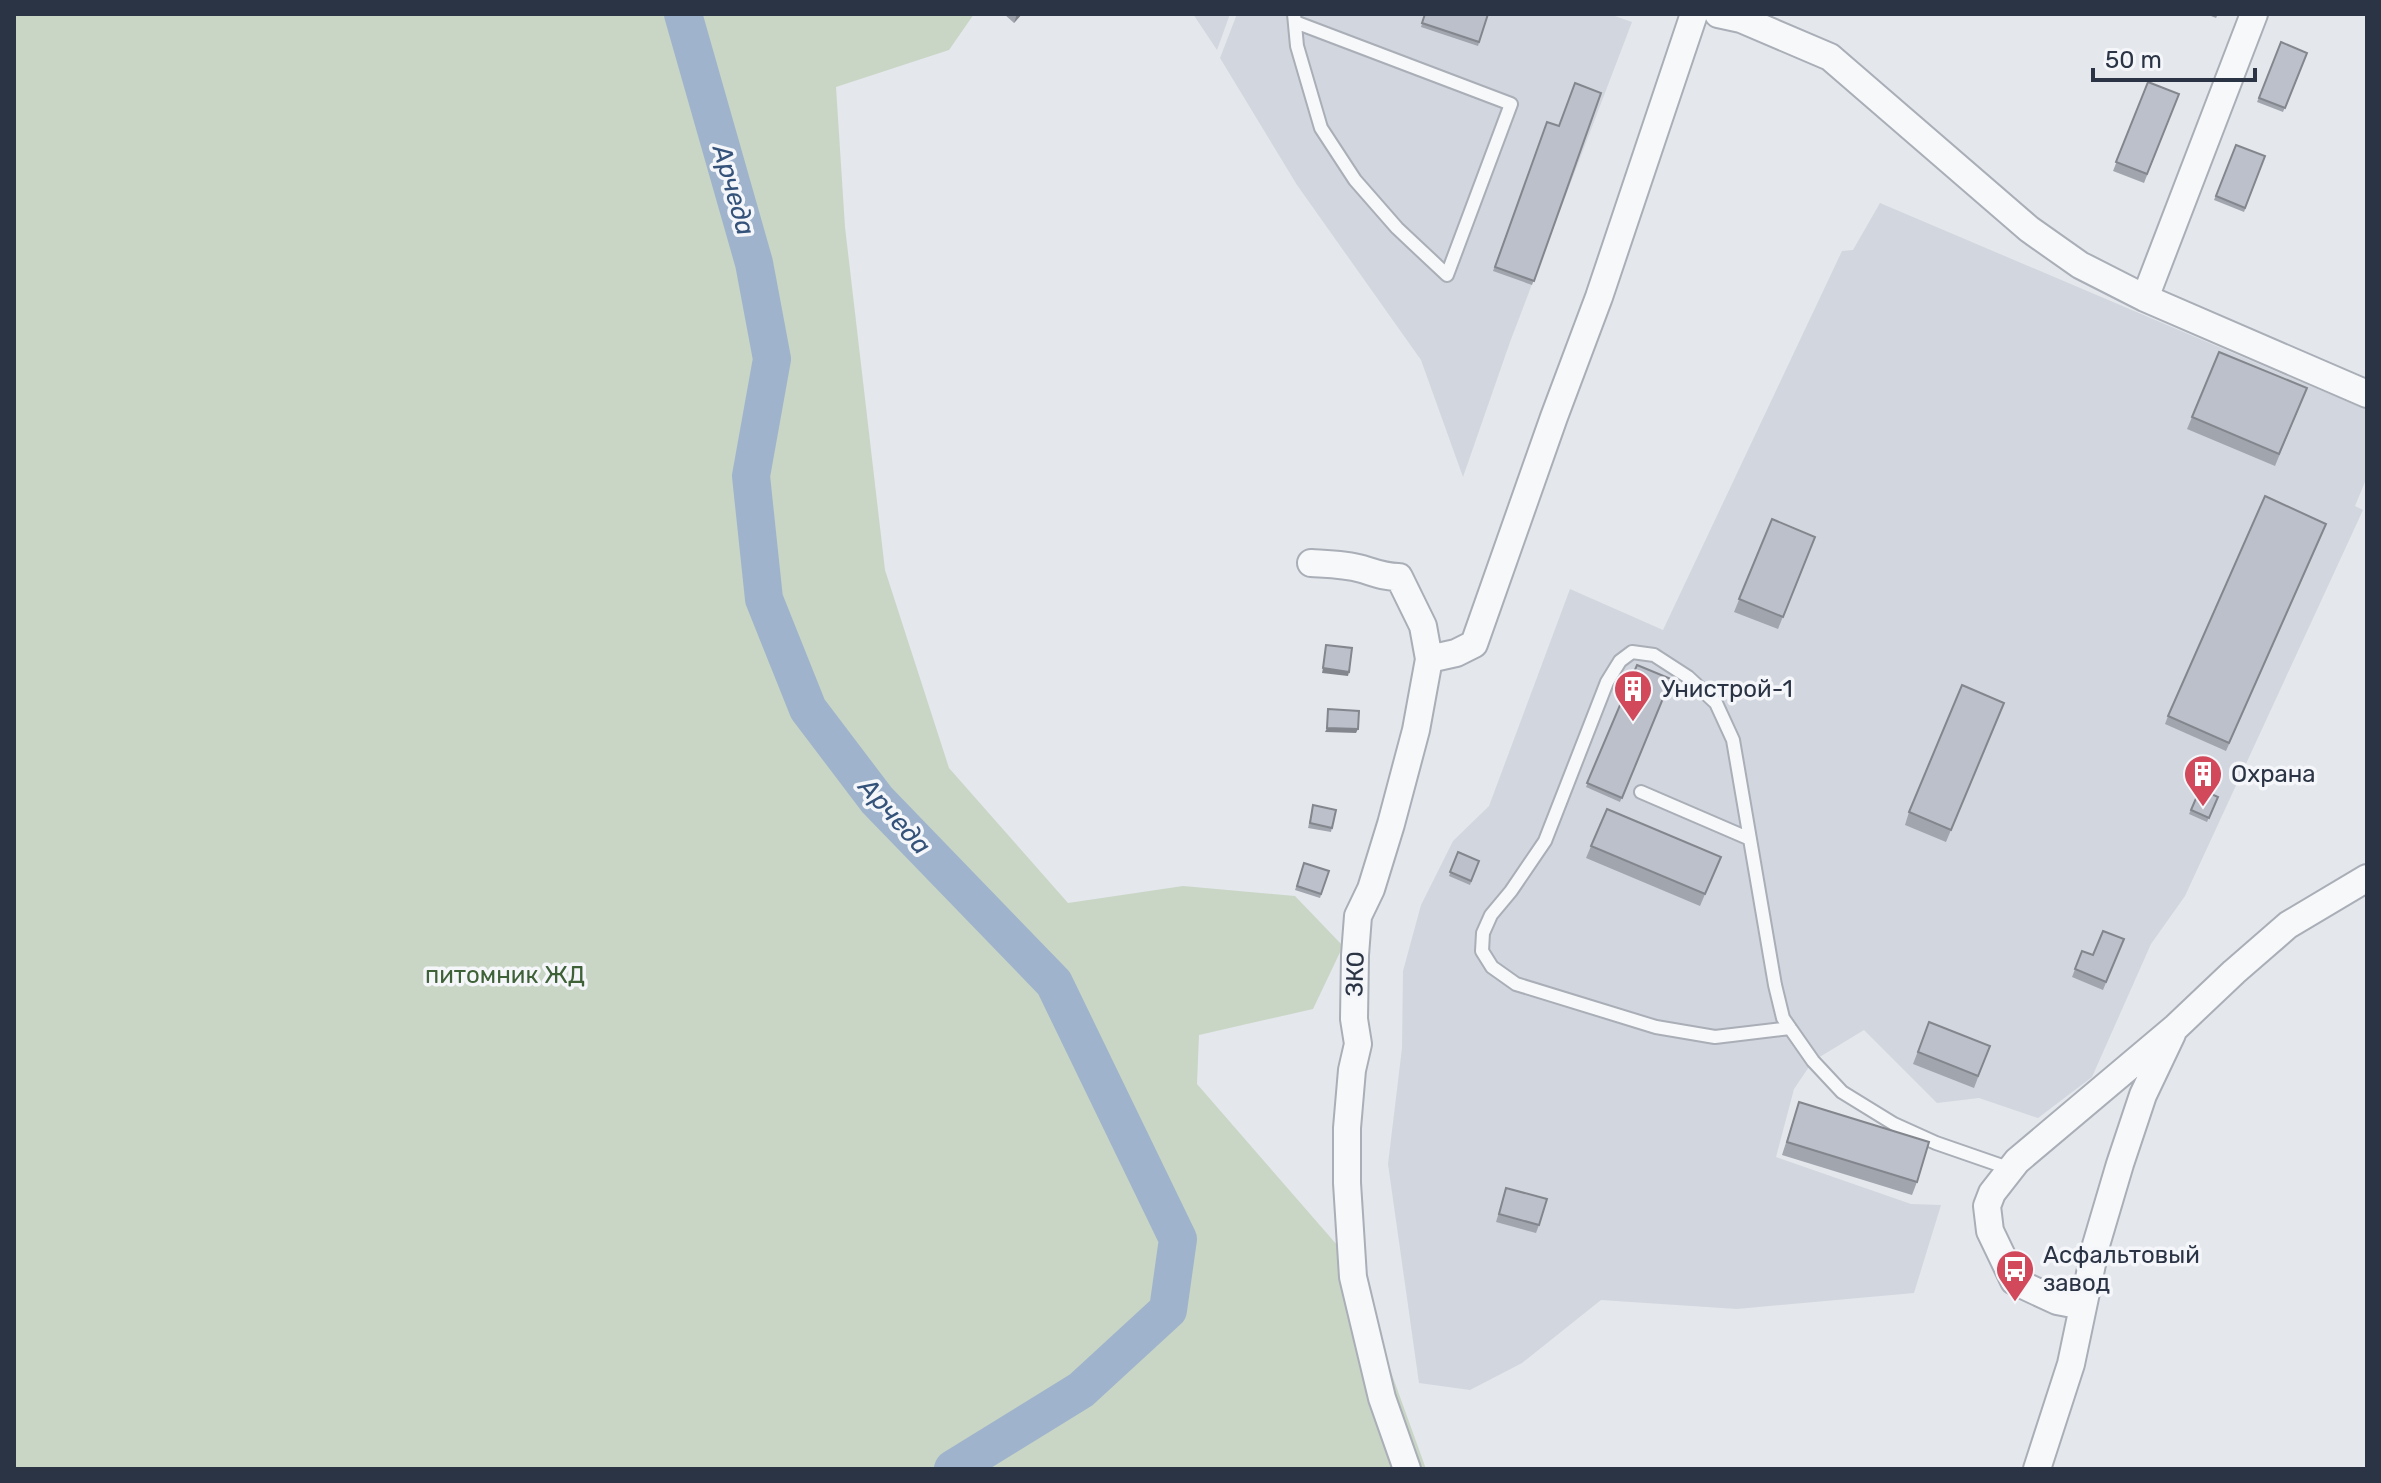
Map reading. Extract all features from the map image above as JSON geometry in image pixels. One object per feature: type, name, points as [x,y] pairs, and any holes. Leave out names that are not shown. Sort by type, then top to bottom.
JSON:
[{"type":"street","points":[[1429,659],[1456,653],[1474,644],[1599,297],[1694,14]]},
{"type":"street","points":[[1718,14],[1741,19],[1830,57],[2029,229],[2080,265],[2145,298],[2367,394]]},
{"type":"street","points":[[2145,298],[2254,14]]},
{"type":"street","name":"ЗКО","points":[[1311,563],[1337,564],[1361,568],[1382,577],[1399,577],[1423,626],[1429,659],[1416,730],[1391,824],[1371,889],[1358,916],[1354,1019],[1358,1044],[1352,1070],[1347,1128],[1353,1277],[1382,1398],[1407,1469]]},
{"type":"street","points":[[2083,1306],[2057,1301],[2014,1281],[1990,1231],[1987,1206],[1992,1193],[2017,1161],[2176,1027],[2288,925],[2367,878]]},
{"type":"street","points":[[2037,1469],[2071,1364],[2096,1245],[2120,1164],[2143,1095],[2176,1027]]},
{"type":"lane","points":[[1294,18],[1511,104],[1447,275],[1397,228],[1355,180],[1321,128],[1297,46],[1294,18]]},
{"type":"lane","points":[[1790,1028],[1715,1037],[1656,1027],[1516,984],[1492,967],[1482,951],[1483,933],[1491,915],[1545,841],[1607,682],[1620,661],[1632,652],[1654,655],[1688,677],[1716,703],[1733,740],[1783,1018],[1790,1028],[1813,1061],[1842,1092],[1894,1124],[1936,1143],[2011,1169]]},
{"type":"lane","points":[[1641,792],[1750,839]]},
{"type":"shaded area","points":[[1193,14],[1230,14],[1217,50]]},
{"type":"shaded area","points":[[1237,14],[1609,14],[1632,22],[1510,342],[1463,477],[1421,360],[1297,185],[1220,58]]},
{"type":"shaded area","points":[[1880,203],[2367,410],[2367,477],[2355,506],[2363,510],[2185,896],[2151,944],[2092,1077],[2038,1118],[1979,1098],[1937,1103],[1864,1030],[1813,1061],[1794,1089],[1776,1157],[1911,1204],[1941,1205],[1914,1293],[1737,1309],[1601,1300],[1522,1363],[1470,1390],[1419,1383],[1388,1164],[1402,1048],[1403,971],[1421,905],[1453,841],[1489,806],[1570,589],[1663,630],[1842,251],[1853,250]]},
{"type":"green space","name":"питомник ЖД","points":[[14,14],[974,14],[949,50],[836,87],[845,227],[885,570],[949,768],[1068,903],[1183,886],[1295,896],[1343,946],[1313,1009],[1199,1035],[1197,1084],[1351,1261],[1426,1469],[14,1469]]},
{"type":"building","points":[[1425,14],[1488,14],[1479,42],[1422,23]]},
{"type":"building","points":[[2281,42],[2307,53],[2285,108],[2259,98]]},
{"type":"building","points":[[2148,82],[2179,94],[2147,174],[2116,162]]},
{"type":"building","points":[[1575,83],[1601,93],[1534,281],[1495,267],[1547,122],[1559,126]]},
{"type":"building","points":[[2236,145],[2265,156],[2245,208],[2216,196]]},
{"type":"building","points":[[2219,352],[2307,388],[2279,454],[2192,417]]},
{"type":"building","points":[[2265,496],[2326,524],[2229,743],[2168,716]]},
{"type":"building","points":[[1772,519],[1815,537],[1783,617],[1739,599]]},
{"type":"building","points":[[1326,645],[1352,648],[1349,672],[1323,668]]},
{"type":"building","name":"Унистрой-1","points":[[1637,665],[1671,679],[1622,798],[1587,783]]},
{"type":"building","points":[[1962,685],[2004,703],[1951,830],[1909,812]]},
{"type":"building","points":[[1328,709],[1359,711],[1358,729],[1327,728]]},
{"type":"building","name":"Охрана","points":[[2200,789],[2218,797],[2209,818],[2191,810]]},
{"type":"building","points":[[1313,805],[1336,810],[1332,828],[1310,823]]},
{"type":"building","points":[[1607,809],[1721,857],[1705,894],[1591,846]]},
{"type":"building","points":[[1458,852],[1479,861],[1471,881],[1450,872]]},
{"type":"building","points":[[1304,863],[1329,871],[1321,894],[1297,886]]},
{"type":"building","points":[[2103,931],[2124,939],[2106,982],[2075,969],[2082,951],[2093,955]]},
{"type":"building","points":[[1929,1022],[1990,1046],[1978,1076],[1918,1052]]},
{"type":"building","points":[[1799,1102],[1929,1142],[1917,1182],[1787,1142]]},
{"type":"building","points":[[1506,1188],[1547,1199],[1539,1225],[1499,1214]]},
{"type":"waterway","name":"Арчеда","points":[[683,14],[754,263],[772,359],[751,476],[764,599],[808,709],[877,800],[1054,983],[1178,1239],[1168,1310],[1081,1390],[953,1469]]},
{"type":"place","name":"Унистрой-1","points":[[1633,723]]},
{"type":"place","name":"Охрана","points":[[2203,808]]},
{"type":"place","name":"Асфальтовый завод","points":[[2015,1303]]}]
